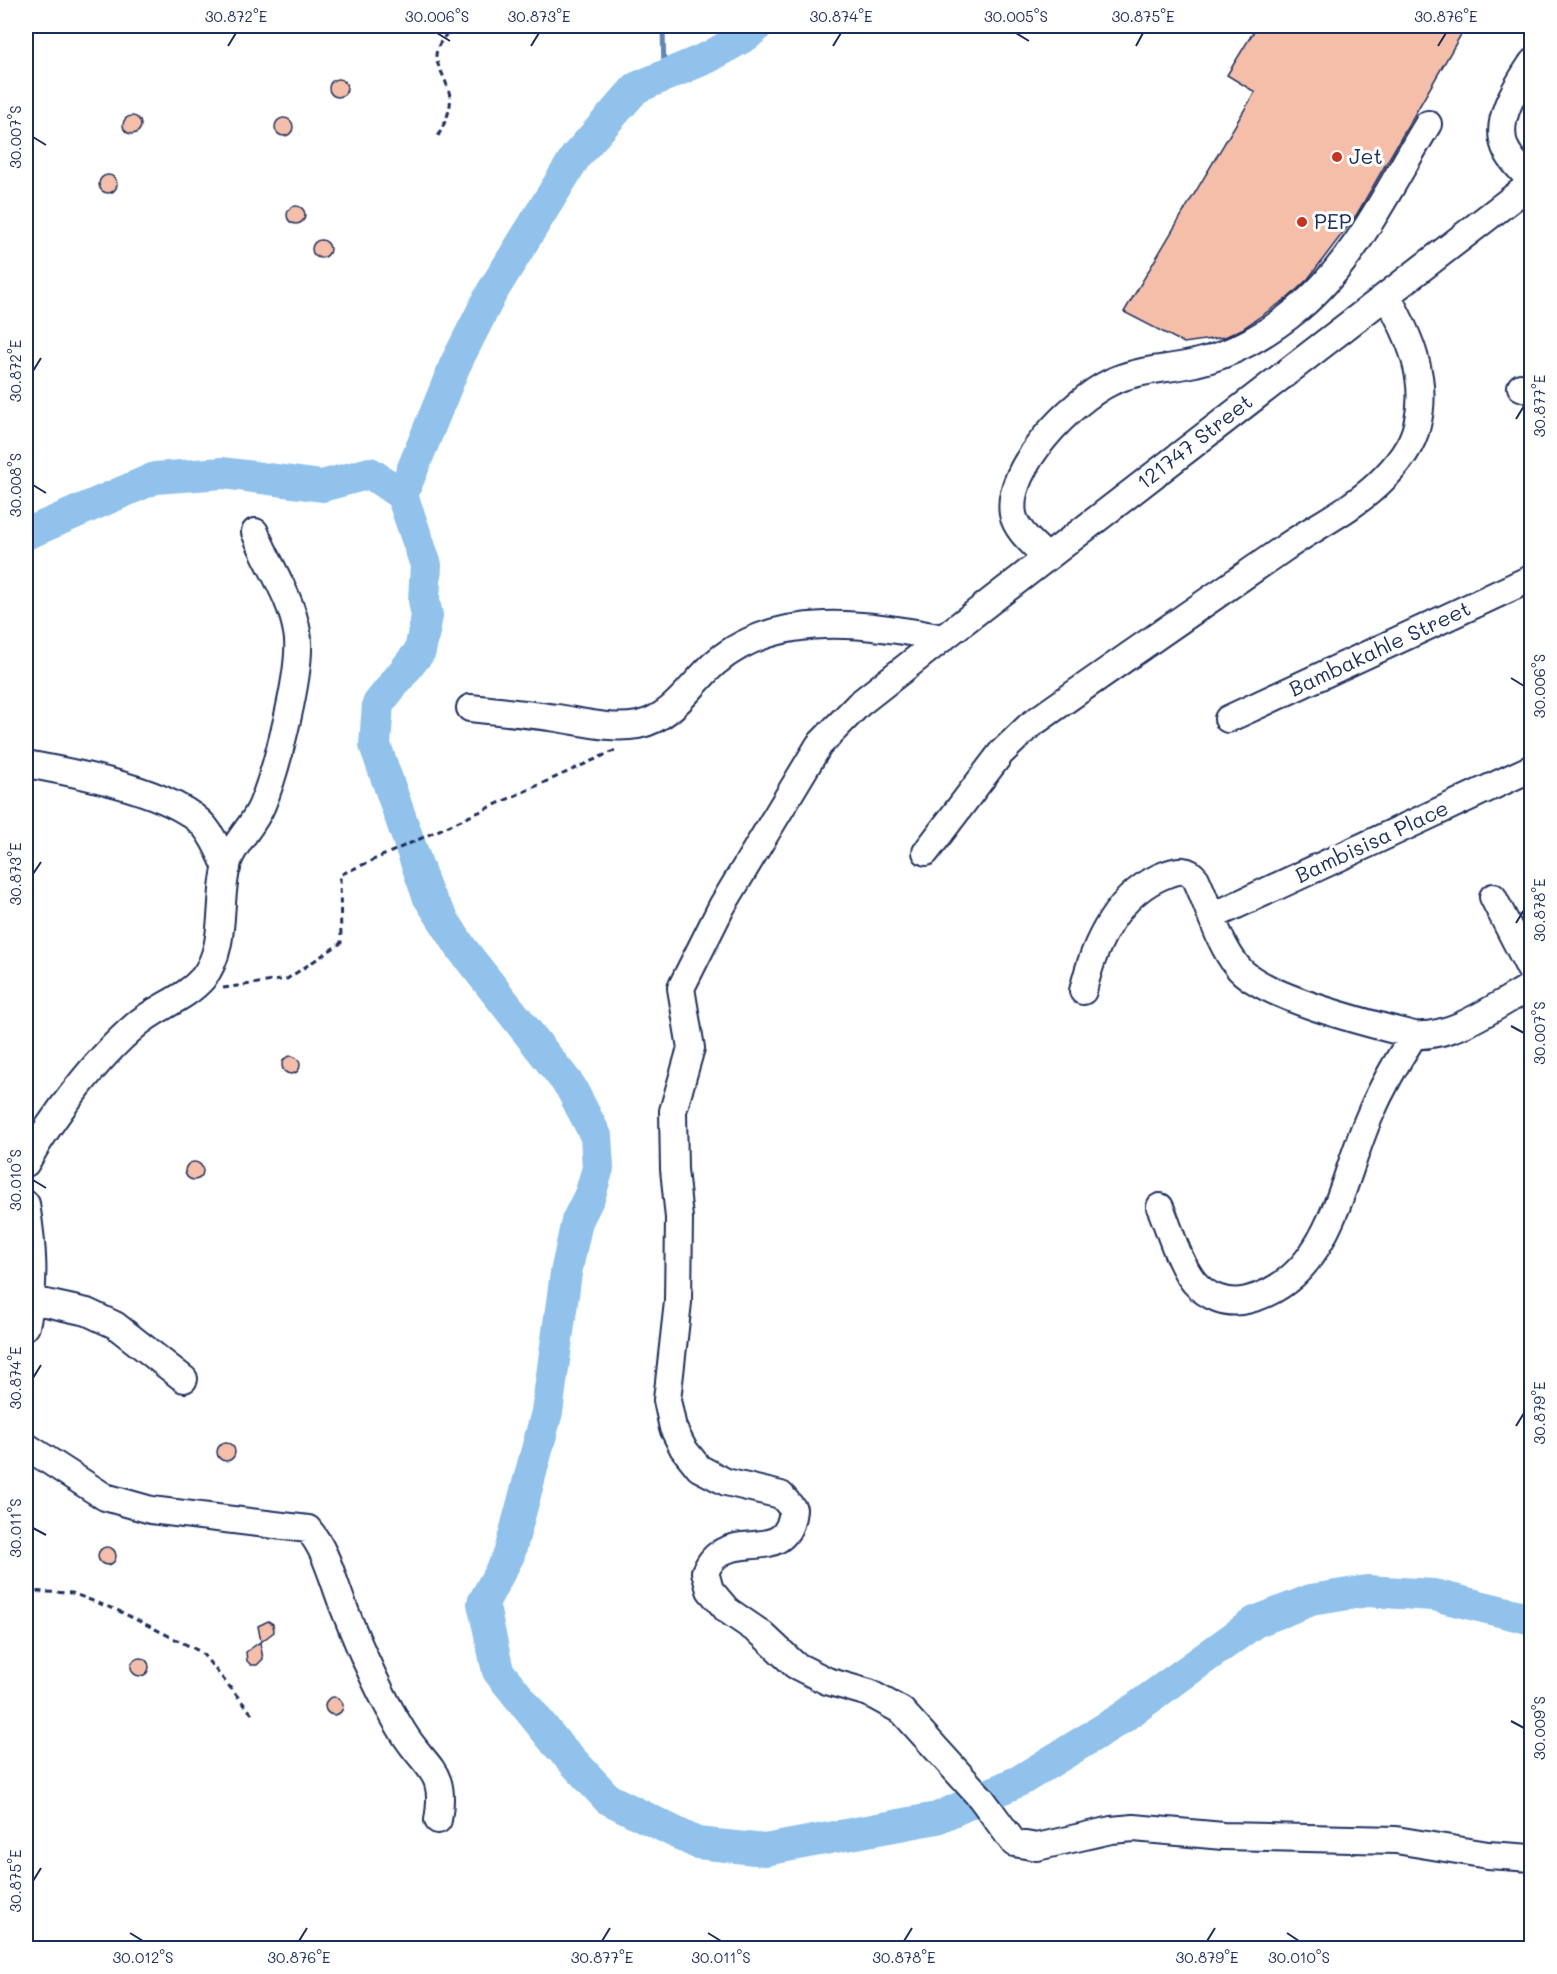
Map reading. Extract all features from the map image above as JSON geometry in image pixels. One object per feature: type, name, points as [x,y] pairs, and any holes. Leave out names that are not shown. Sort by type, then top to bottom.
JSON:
[{"type":"street","points":[[1532,63],[1507,108],[1502,134],[1508,153],[1532,182]]},
{"type":"street","points":[[1046,557],[1022,531],[1013,516],[1012,500],[1016,483],[1026,464],[1050,434],[1087,396],[1110,382],[1132,374],[1196,363],[1226,354],[1297,310],[1337,272],[1428,124]]},
{"type":"street","name":"121747 Street","points":[[1532,182],[942,638],[859,704],[819,745],[722,906],[681,988],[691,1048],[674,1111],[674,1168],[679,1218],[678,1302],[667,1400],[673,1428],[683,1449],[699,1468],[726,1482],[781,1495],[793,1509],[792,1521],[782,1536],[768,1544],[726,1549],[713,1558],[705,1572],[710,1590],[727,1610],[762,1634],[795,1665],[827,1681],[869,1693],[902,1711],[981,1798],[1014,1843],[1037,1847],[1111,1830],[1134,1828],[1223,1836],[1396,1840],[1488,1855],[1532,1858]]},
{"type":"street","points":[[926,852],[1001,753],[1029,726],[1286,547],[1354,504],[1397,463],[1409,446],[1417,426],[1421,400],[1417,362],[1406,331],[1387,296]]},
{"type":"street","points":[[26,1163],[38,1141],[116,1042],[138,1022],[187,992],[203,978],[217,944],[227,868],[236,844],[259,812],[264,800],[289,706],[299,650],[291,613],[255,532]]},
{"type":"street","name":"Bambakahle Street","points":[[1228,719],[1532,578]]},
{"type":"street","points":[[471,708],[596,725],[639,725],[664,714],[732,650],[748,641],[774,632],[862,624],[942,638]]},
{"type":"street","points":[[26,764],[98,777],[177,808],[206,828],[227,868]]},
{"type":"street","name":"Bambisisa Place","points":[[1213,916],[1532,768]]},
{"type":"street","points":[[1083,991],[1090,961],[1099,941],[1135,892],[1155,879],[1181,871],[1193,874],[1236,966],[1255,982],[1326,1009],[1414,1035],[1427,1036],[1453,1028],[1532,986]]},
{"type":"street","points":[[1493,897],[1532,972]]},
{"type":"street","points":[[1160,1207],[1189,1273],[1205,1292],[1220,1299],[1239,1302],[1258,1297],[1277,1288],[1297,1272],[1314,1251],[1331,1221],[1369,1116],[1414,1035]]},
{"type":"street","points":[[26,1204],[34,1262],[32,1300],[26,1326]]},
{"type":"street","points":[[32,1300],[87,1312],[115,1325],[184,1379]]},
{"type":"street","points":[[26,1446],[105,1497],[152,1510],[308,1529],[327,1560],[341,1602],[376,1682],[404,1734],[433,1770],[439,1782],[442,1799],[438,1820]]},
{"type":"path","points":[[438,136],[449,114],[450,98],[434,56],[438,44],[454,26]]},
{"type":"path","points":[[220,988],[287,980],[341,944],[340,875],[628,745]]},
{"type":"path","points":[[26,1591],[72,1593],[119,1611],[201,1652],[252,1714]]},
{"type":"building","points":[[1257,26],[1466,26],[1357,214],[1308,279],[1289,297],[1242,329],[1225,337],[1184,343],[1124,312],[1255,92],[1227,75]]},
{"type":"building","points":[[338,79],[344,82],[347,88],[344,94],[338,97],[332,94],[329,88],[332,82]]},
{"type":"building","points":[[132,116],[138,119],[141,125],[138,131],[132,134],[126,131],[123,125],[126,119]]},
{"type":"building","points":[[284,118],[290,121],[293,127],[290,133],[284,136],[278,133],[275,127],[278,121]]},
{"type":"building","points":[[108,175],[114,178],[117,184],[114,190],[108,193],[102,190],[99,184],[102,178]]},
{"type":"building","points":[[296,206],[302,209],[305,215],[302,221],[296,224],[290,221],[287,215],[290,209]]},
{"type":"building","points":[[321,240],[327,243],[330,249],[327,255],[321,258],[315,255],[312,249],[315,243]]},
{"type":"building","points":[[291,1056],[297,1059],[300,1065],[297,1071],[291,1074],[285,1071],[282,1065],[285,1059]]},
{"type":"building","points":[[194,1162],[200,1165],[203,1171],[200,1177],[194,1180],[188,1177],[185,1171],[188,1165]]},
{"type":"building","points":[[226,1443],[232,1446],[235,1452],[232,1458],[226,1461],[220,1458],[217,1452],[220,1446]]},
{"type":"building","points":[[107,1547],[113,1550],[116,1556],[113,1562],[107,1565],[101,1562],[98,1556],[101,1550]]},
{"type":"building","points":[[268,1621],[273,1624],[274,1632],[261,1642],[258,1626]]},
{"type":"building","points":[[260,1642],[263,1659],[257,1665],[251,1665],[247,1661],[246,1652]]},
{"type":"building","points":[[140,1658],[146,1661],[149,1667],[146,1673],[140,1676],[134,1673],[131,1667],[134,1661]]},
{"type":"building","points":[[334,1697],[340,1700],[343,1706],[340,1712],[334,1715],[328,1712],[325,1706],[328,1700]]},
{"type":"waterway","points":[[663,26],[664,75]]},
{"type":"waterway","points":[[757,26],[747,35],[709,57],[636,88],[576,156],[492,292],[455,365],[402,495],[426,565],[424,600],[427,616],[420,651],[378,704],[375,745],[428,896],[462,949],[570,1086],[596,1136],[598,1168],[590,1195],[577,1221],[566,1273],[547,1412],[509,1555],[483,1603],[498,1671],[555,1742],[608,1799],[697,1843],[765,1850],[937,1818],[1021,1780],[1122,1718],[1255,1622],[1311,1600],[1367,1591],[1434,1595],[1532,1619]]},
{"type":"waterway","points":[[26,534],[155,478],[223,473],[322,486],[370,473],[402,495]]},
{"type":"place","name":"Jet","points":[[1337,157]]},
{"type":"place","name":"PEP","points":[[1302,222]]}]
